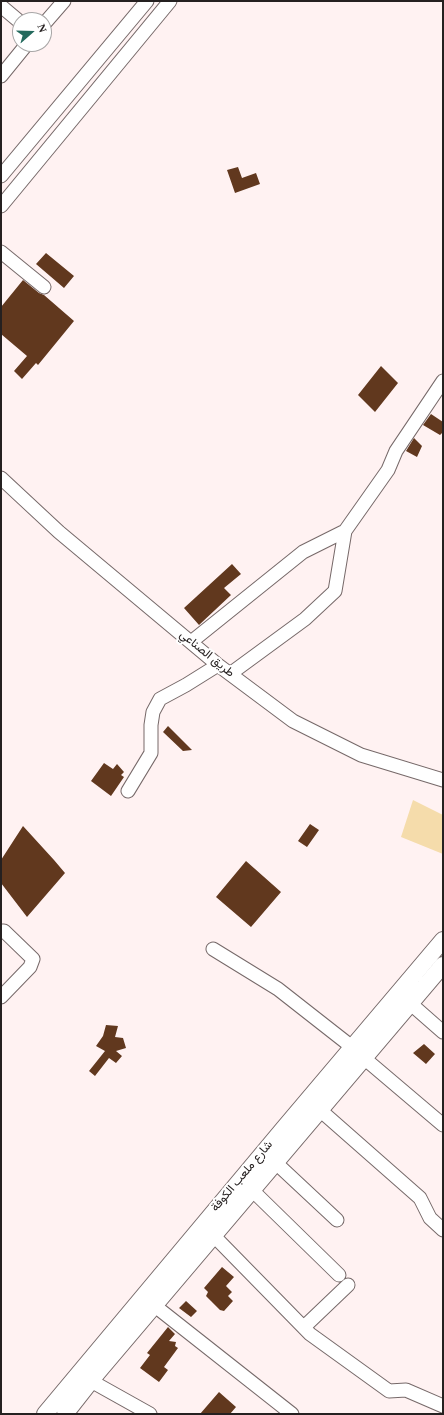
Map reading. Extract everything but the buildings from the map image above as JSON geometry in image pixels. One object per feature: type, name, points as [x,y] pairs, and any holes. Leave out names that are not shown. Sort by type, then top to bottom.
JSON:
[{"type":"main road","name":"شارع ملعب الكوفة","points":[[45,1414],[443,940]]},
{"type":"main road","name":"شارع ملعب الكوفة","points":[[65,1414],[91,1381],[443,965]]},
{"type":"main road","points":[[284,1128],[288,1136],[297,1138]]},
{"type":"main road","points":[[273,1141],[277,1140],[284,1144],[280,1157]]},
{"type":"street","points":[[52,15],[64,1]]},
{"type":"street","points":[[20,183],[3,173],[147,1]]},
{"type":"street","points":[[1,206],[170,1]]},
{"type":"street","points":[[1,6],[12,15]]},
{"type":"street","points":[[1,76],[20,52]]},
{"type":"street","points":[[1,252],[44,287]]},
{"type":"street","points":[[230,674],[305,619],[335,591],[345,531],[388,470],[396,451],[443,381]]},
{"type":"street","name":"طريق الصناعي","points":[[4,484],[218,665],[293,721],[361,756],[439,780]]},
{"type":"street","points":[[191,642],[303,552],[345,531]]},
{"type":"street","points":[[128,791],[152,753],[152,718],[153,712],[160,699],[218,665]]},
{"type":"street","points":[[1,931],[4,931],[33,959],[30,967],[1,997]]},
{"type":"street","points":[[213,949],[278,989],[352,1047]]},
{"type":"street","points":[[411,1004],[443,1032]]},
{"type":"street","points":[[364,1058],[443,1125]]},
{"type":"street","points":[[320,1110],[420,1198],[430,1218],[443,1230]]},
{"type":"street","points":[[280,1157],[337,1220]]},
{"type":"street","points":[[252,1190],[344,1280],[304,1327]]},
{"type":"street","points":[[214,1236],[310,1334],[389,1390],[406,1390],[443,1406]]},
{"type":"street","points":[[155,1306],[292,1414]]},
{"type":"street","points":[[91,1381],[150,1414]]},
{"type":"shaded area","points":[[413,800],[443,815],[443,854],[401,837]]}]
